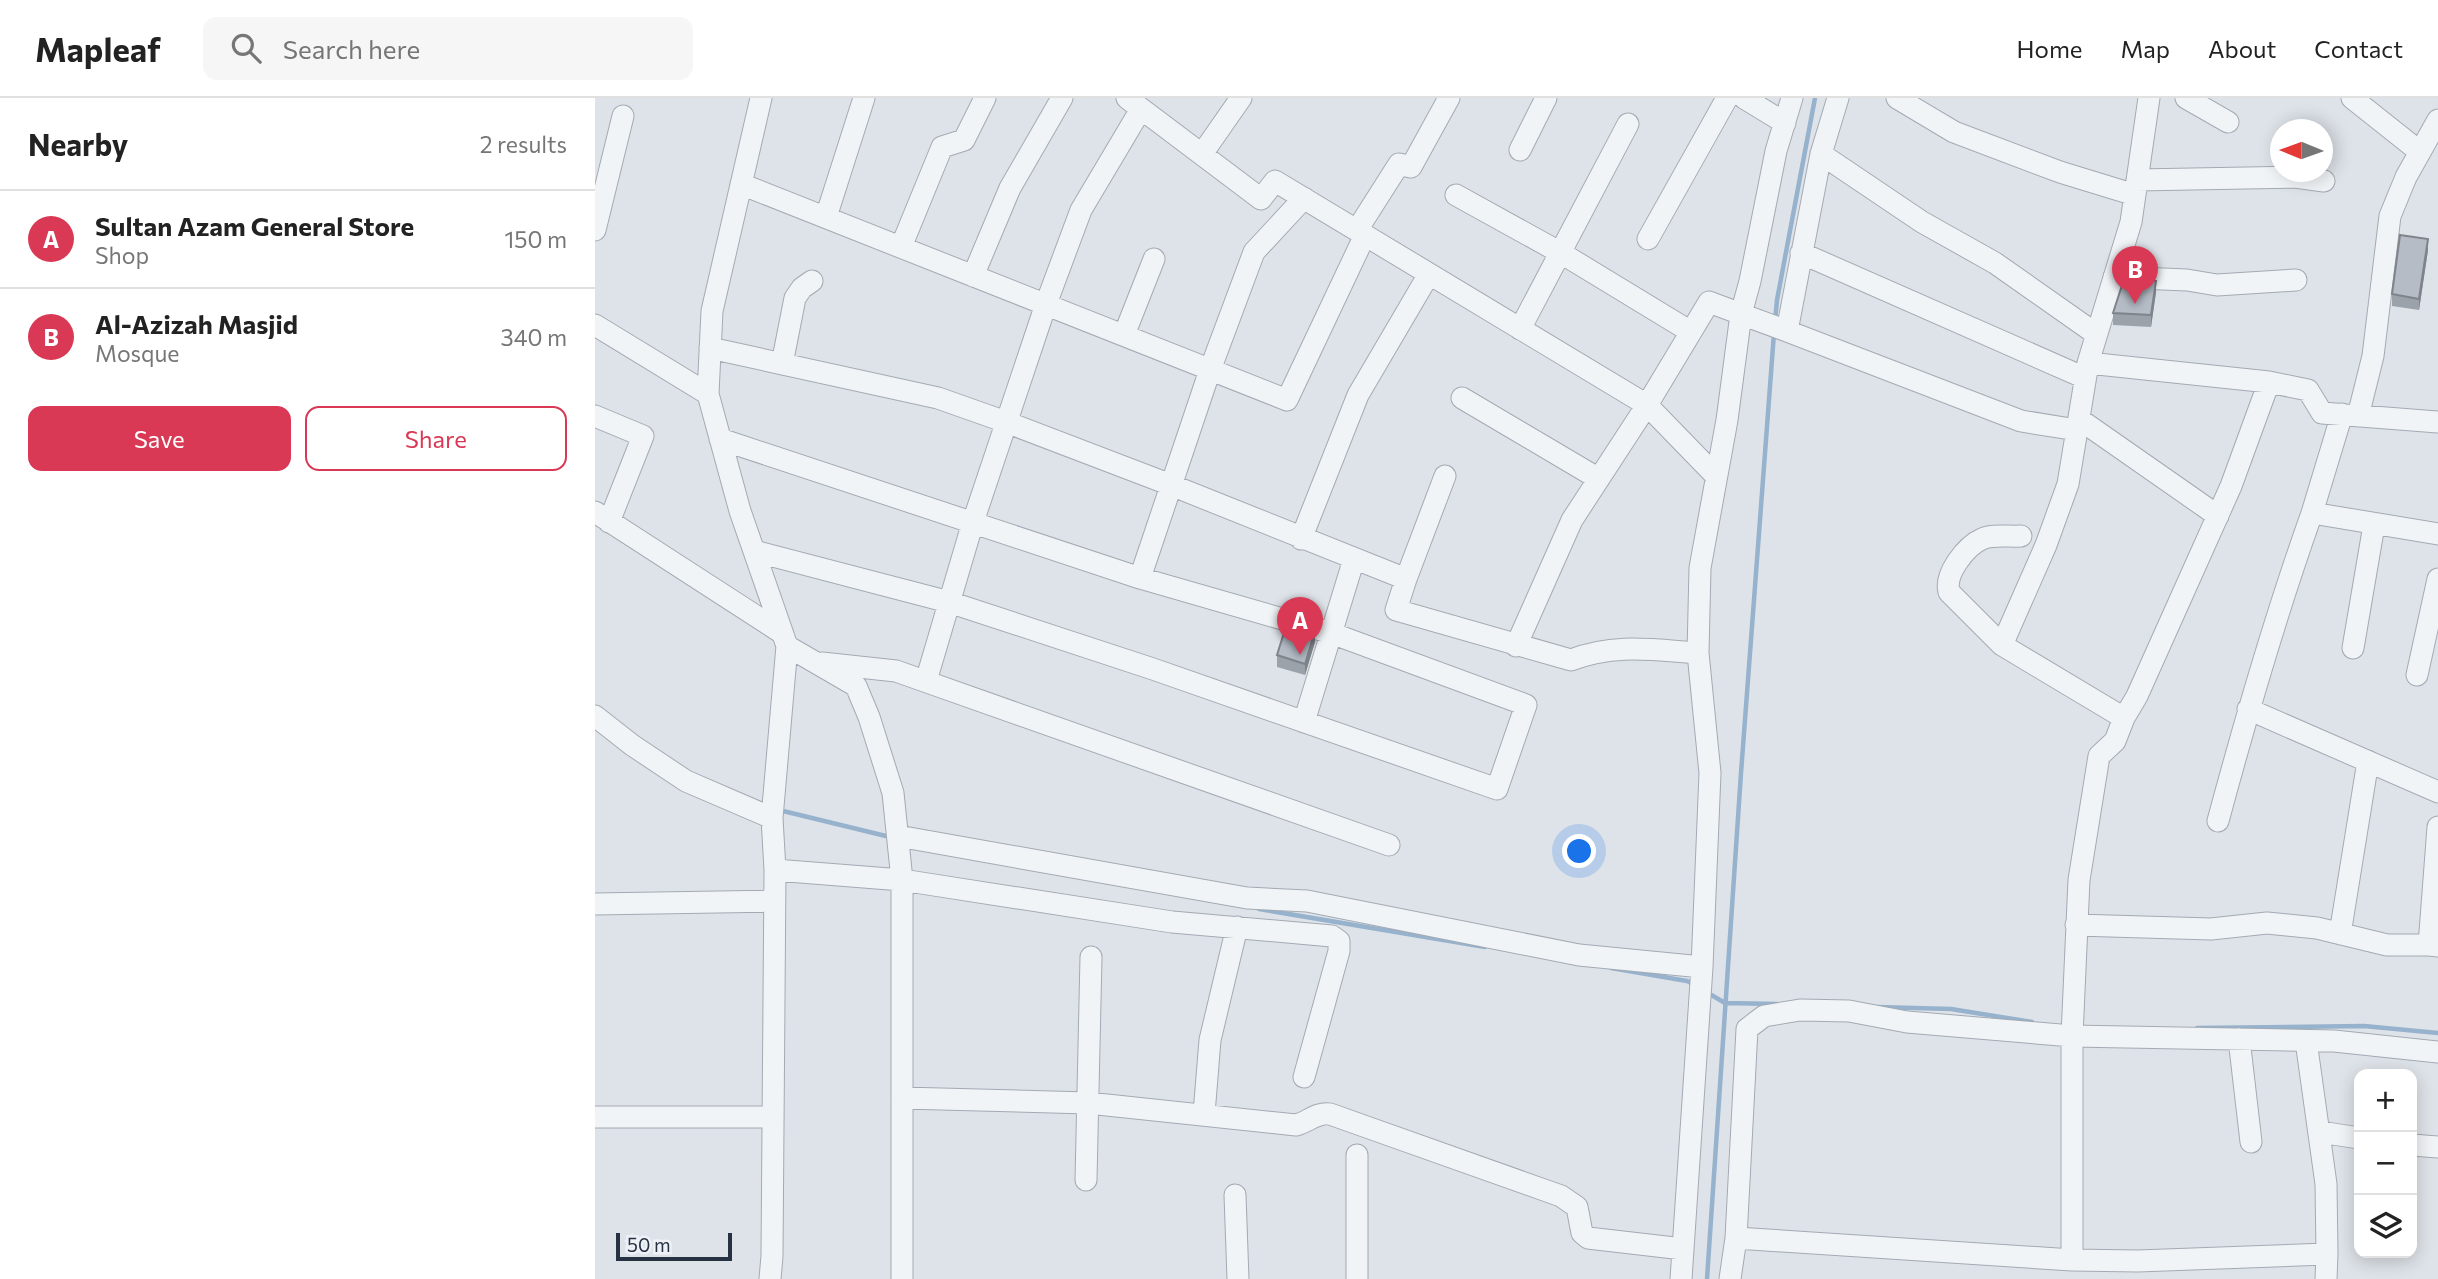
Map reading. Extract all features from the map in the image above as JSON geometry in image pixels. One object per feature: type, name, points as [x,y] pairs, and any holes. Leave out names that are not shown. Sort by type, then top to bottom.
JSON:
[{"type":"street","points":[[761,98],[712,311],[708,394],[754,551],[784,640],[772,818],[775,870],[772,1256],[769,1279]]},
{"type":"street","points":[[826,217],[865,98]]},
{"type":"street","points":[[901,247],[942,148],[964,140],[985,98]]},
{"type":"street","points":[[972,275],[1010,188],[1062,98]]},
{"type":"street","points":[[1202,154],[1241,98]]},
{"type":"street","points":[[741,184],[1287,400],[1361,233],[1399,164],[1411,167],[1448,98]]},
{"type":"street","points":[[1520,150],[1546,98]]},
{"type":"street","points":[[1648,239],[1727,98]]},
{"type":"street","points":[[1744,98],[1785,124]]},
{"type":"street","points":[[1681,1279],[1702,967],[1710,773],[1698,653],[1700,568],[1747,316],[1750,281],[1776,151],[1792,98]]},
{"type":"street","points":[[1783,330],[1821,154],[1838,98]]},
{"type":"street","points":[[1897,98],[1954,132],[2060,172],[2136,187],[2270,179]]},
{"type":"street","points":[[2002,645],[2046,545],[2069,484],[2086,370],[2131,222],[2149,98]]},
{"type":"street","points":[[2186,98],[2228,122]]},
{"type":"street","points":[[2352,98],[2420,152]]},
{"type":"street","points":[[926,681],[973,522],[1046,304],[1081,210],[1134,103],[1261,199],[1275,181],[1647,405],[1716,476]]},
{"type":"street","points":[[595,230],[623,116]]},
{"type":"street","points":[[2218,821],[2248,709],[2287,582],[2373,356],[2390,216],[2406,177],[2438,120]]},
{"type":"street","points":[[1520,329],[1628,124]]},
{"type":"street","points":[[1821,154],[1922,222],[1995,263],[2096,334]]},
{"type":"street","points":[[1456,195],[1561,253],[1691,332]]},
{"type":"street","points":[[1140,578],[1210,370],[1254,252],[1304,198]]},
{"type":"street","points":[[1801,253],[2086,370],[2269,382],[2308,390],[2322,413],[2438,422]]},
{"type":"street","points":[[1124,335],[1154,259]]},
{"type":"street","points":[[1301,539],[1358,395],[1429,274]]},
{"type":"street","points":[[2114,277],[2187,280],[2217,285],[2296,280]]},
{"type":"street","points":[[782,364],[795,298],[802,288],[812,281]]},
{"type":"street","points":[[1516,646],[1572,520],[1647,405],[1709,302],[2021,421],[2078,425],[2218,516]]},
{"type":"street","points":[[595,325],[708,394]]},
{"type":"street","points":[[710,348],[938,398],[1171,485],[1406,579]]},
{"type":"street","points":[[2085,1267],[2072,1035],[2079,880],[2099,756],[2115,741],[2149,671],[2218,516],[2269,382]]},
{"type":"street","points":[[1462,398],[1599,479]]},
{"type":"street","points":[[595,416],[643,436],[602,517],[814,662],[856,686],[869,717],[893,793],[902,880],[902,1279]]},
{"type":"street","points":[[720,439],[1140,578],[1331,633],[1526,705],[1497,789],[949,602],[754,551]]},
{"type":"street","points":[[1445,476],[1396,610],[1571,660],[1594,651],[1626,648],[1698,653]]},
{"type":"street","points":[[2312,513],[2438,534]]},
{"type":"street","points":[[2353,648],[2374,525]]},
{"type":"street","points":[[2021,536],[1990,537],[1979,541],[1959,560],[1949,576],[1947,584],[1954,597],[2002,645],[2124,718]]},
{"type":"street","points":[[1304,722],[1354,559]]},
{"type":"street","points":[[2417,675],[2438,579]]},
{"type":"street","points":[[814,662],[896,671],[1389,845]]},
{"type":"street","points":[[2248,709],[2438,792]]},
{"type":"street","points":[[595,716],[686,781],[772,818]]},
{"type":"street","points":[[2340,934],[2368,761]]},
{"type":"street","points":[[2076,925],[2211,929],[2267,923],[2317,928],[2386,946],[2434,946],[2438,827]]},
{"type":"street","points":[[898,836],[1247,898],[1307,901],[1579,956],[1702,967]]},
{"type":"street","points":[[775,870],[902,880],[1159,920],[1324,934],[1339,941],[1336,967],[1304,1077]]},
{"type":"street","points":[[595,904],[774,901]]},
{"type":"street","points":[[1203,1114],[1210,1040],[1237,927]]},
{"type":"street","points":[[1086,1180],[1091,957]]},
{"type":"street","points":[[1730,1279],[1736,1238],[1747,1029],[1764,1016],[1800,1010],[1849,1011],[1907,1022],[2072,1035],[2334,1041],[2438,1052]]},
{"type":"street","points":[[2239,1039],[2251,1142]]},
{"type":"street","points":[[2307,1041],[2326,1184],[2326,1279]]},
{"type":"street","points":[[902,1098],[1088,1103],[1296,1125],[1306,1123],[1318,1114],[1330,1114],[1561,1196],[1577,1207],[1582,1233],[1588,1238],[1683,1250]]},
{"type":"street","points":[[595,1116],[773,1116]]},
{"type":"street","points":[[2320,1132],[2354,1137]]},
{"type":"street","points":[[2417,1145],[2438,1147]]},
{"type":"street","points":[[1357,1155],[1357,1279]]},
{"type":"street","points":[[1235,1195],[1238,1279]]},
{"type":"street","points":[[1736,1238],[2085,1267],[2167,1269],[2327,1254]]},
{"type":"building","points":[[2400,235],[2428,239],[2419,299],[2392,294]]},
{"type":"building","points":[[2124,279],[2156,281],[2151,315],[2113,313]]},
{"type":"building","points":[[1287,623],[1315,631],[1305,664],[1277,655]]},
{"type":"waterway","points":[[1775,321],[1815,98]]},
{"type":"waterway","points":[[1707,1279],[1774,333]]},
{"type":"waterway","points":[[779,810],[890,837]]},
{"type":"waterway","points":[[1259,909],[1485,947]]},
{"type":"waterway","points":[[1611,968],[1687,981],[1695,985]]},
{"type":"waterway","points":[[1708,993],[1725,1003],[1777,1004]]},
{"type":"waterway","points":[[1877,1007],[1951,1009],[2032,1022]]},
{"type":"waterway","points":[[2197,1028],[2364,1026],[2438,1033]]},
{"type":"place","name":"Al-Azizah Masjid","points":[[2135,304]]},
{"type":"place","name":"Sultan Azam General Store","points":[[1300,655]]}]
